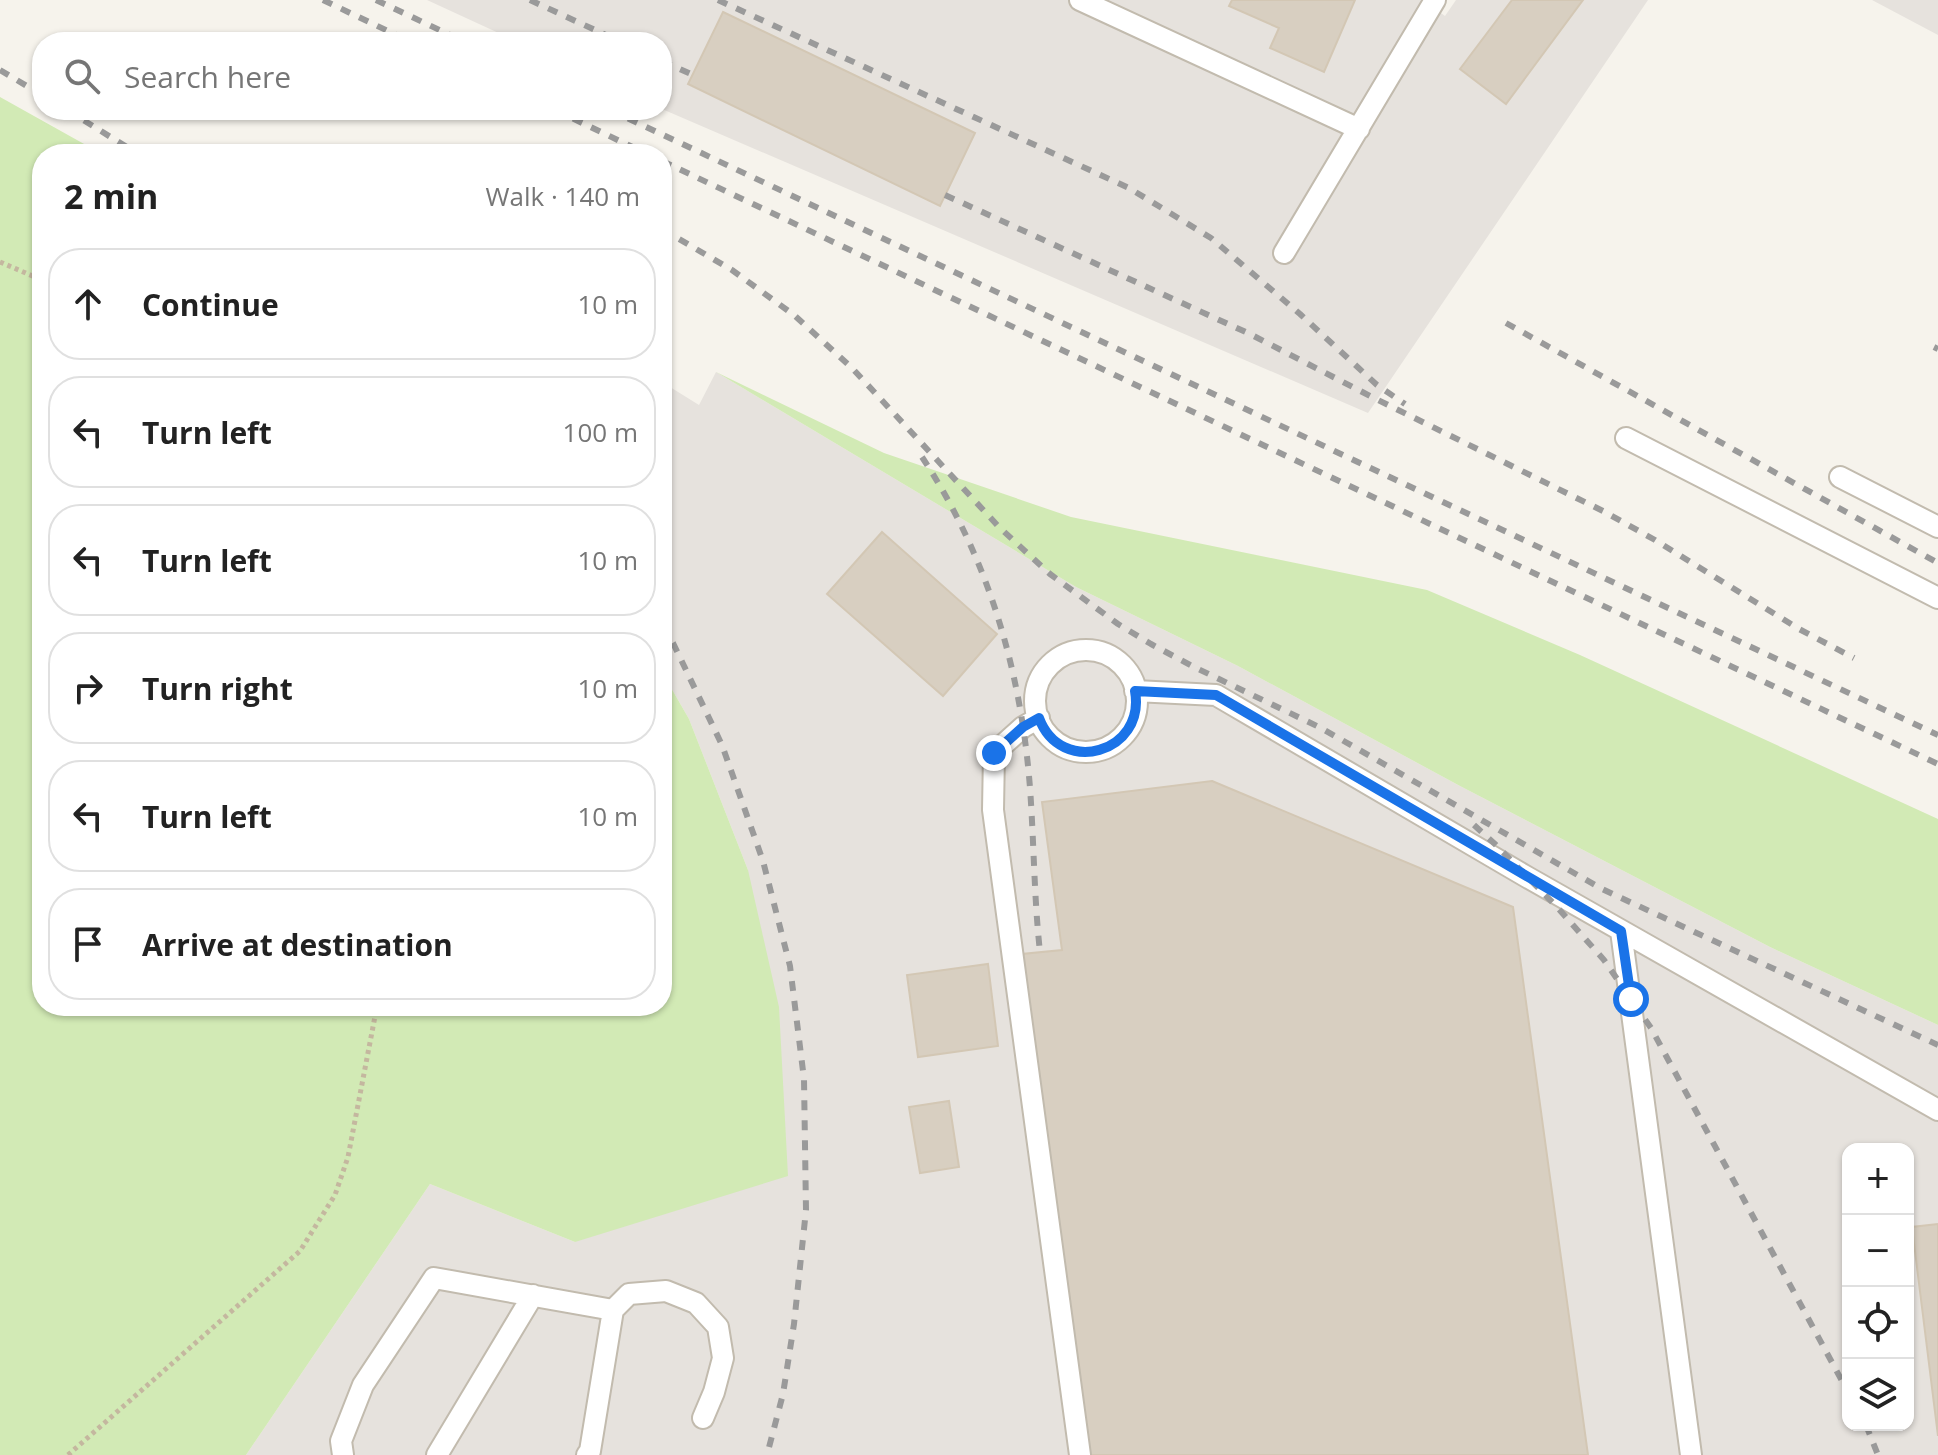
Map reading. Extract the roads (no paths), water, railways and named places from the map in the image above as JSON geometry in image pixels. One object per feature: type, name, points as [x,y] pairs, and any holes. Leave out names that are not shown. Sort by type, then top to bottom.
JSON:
[{"type":"lane","points":[[1080,0],[1359,129]]},
{"type":"lane","points":[[1284,253],[1435,0]]},
{"type":"lane","points":[[1626,438],[1938,598]]},
{"type":"lane","points":[[1840,477],[1938,527]]},
{"type":"lane","points":[[1081,650],[1098,651],[1114,658],[1134,684],[1137,700],[1135,717],[1127,732],[1115,743],[1100,750],[1084,752],[1067,748],[1053,740],[1039,718],[1036,694],[1041,678],[1051,664],[1065,654],[1081,650]]},
{"type":"lane","points":[[1135,691],[1216,695],[1621,931],[1938,1110]]},
{"type":"lane","points":[[1039,718],[1023,727],[994,753],[993,810],[1080,1455]]},
{"type":"lane","points":[[1621,931],[1691,1455]]},
{"type":"lane","points":[[343,1455],[341,1441],[363,1385],[434,1278],[613,1310]]},
{"type":"lane","points":[[587,1455],[613,1310],[629,1294],[666,1291],[696,1303],[718,1327],[723,1358],[703,1418]]},
{"type":"lane","points":[[437,1455],[533,1295]]},
{"type":"railway","points":[[323,0],[390,32]]},
{"type":"railway","points":[[376,0],[444,32]]},
{"type":"railway","points":[[530,0],[599,32]]},
{"type":"railway","points":[[718,0],[1129,188],[1211,238],[1377,385],[1405,404]]},
{"type":"railway","points":[[672,66],[693,75]]},
{"type":"railway","points":[[0,70],[32,89]]},
{"type":"railway","points":[[83,120],[122,144]]},
{"type":"railway","points":[[576,120],[626,144]]},
{"type":"railway","points":[[631,120],[1938,735]]},
{"type":"railway","points":[[672,166],[1938,764]]},
{"type":"railway","points":[[945,195],[1250,334],[1603,511],[1799,629],[1854,658]]},
{"type":"railway","points":[[672,235],[732,270],[794,315],[852,368],[999,527],[1050,574],[1118,624],[1192,666],[1321,728],[1602,889],[1938,1045]]},
{"type":"railway","points":[[1506,323],[1938,563]]},
{"type":"railway","points":[[1934,347],[1938,349]]},
{"type":"railway","points":[[922,457],[945,495],[983,575],[1009,658],[1019,701],[1030,788],[1040,952]]},
{"type":"railway","points":[[672,641],[722,745],[763,861],[790,966],[804,1079],[806,1210],[783,1394],[767,1455]]},
{"type":"railway","points":[[1474,825],[1557,907],[1604,960],[1651,1028],[1842,1381]]},
{"type":"railway","points":[[1868,1431],[1878,1455]]}]
